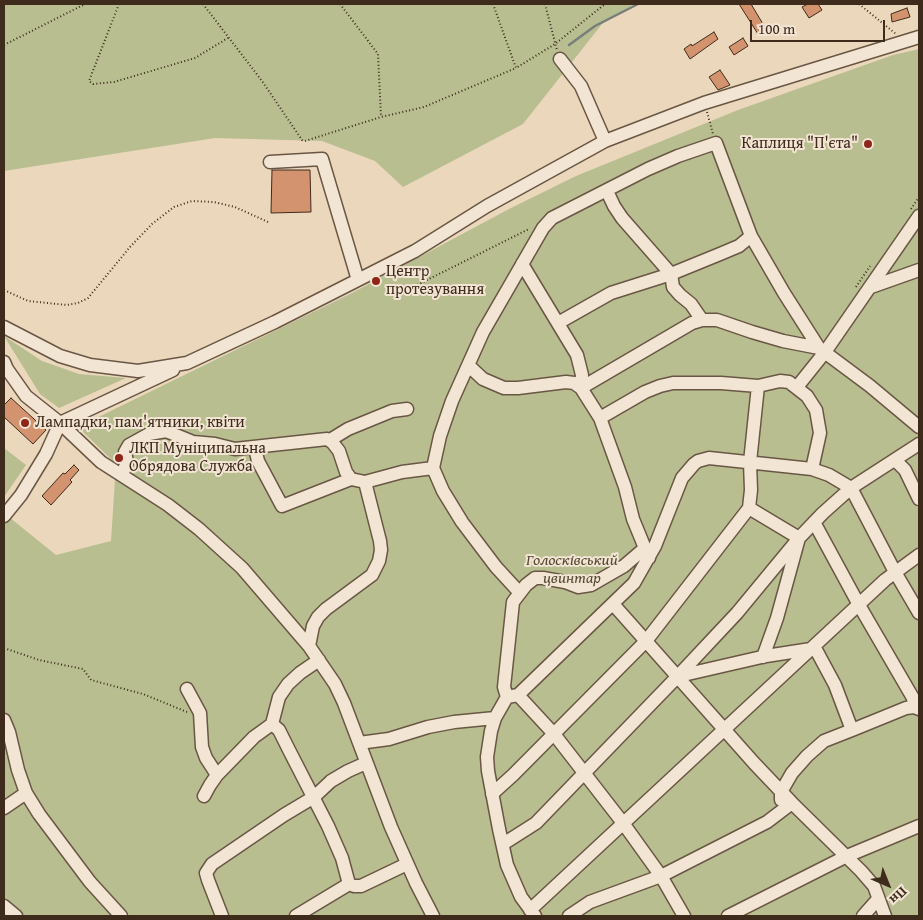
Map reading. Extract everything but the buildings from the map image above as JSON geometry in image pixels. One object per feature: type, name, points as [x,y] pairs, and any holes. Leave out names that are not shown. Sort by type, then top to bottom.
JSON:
[{"type":"street","points":[[4,516],[21,495],[46,454],[60,423],[275,322],[415,252],[487,206],[605,141],[704,103],[919,38]]},
{"type":"street","points":[[560,59],[581,86],[605,141]]},
{"type":"street","points":[[519,592],[496,567],[462,522],[443,491],[433,468],[440,436],[452,401],[488,324],[543,228],[552,218],[648,169],[678,156],[716,143],[751,236],[784,293],[822,350],[870,386],[919,427]]},
{"type":"street","points":[[270,162],[322,159],[336,189],[358,280]]},
{"type":"street","points":[[608,190],[614,206],[622,218],[671,274],[673,287],[691,304],[702,320]]},
{"type":"street","points":[[797,387],[822,350],[871,287],[919,216]]},
{"type":"street","points":[[558,323],[611,293],[671,274],[733,249],[751,236]]},
{"type":"street","points":[[522,264],[570,342],[580,364],[582,375],[581,388]]},
{"type":"street","points":[[871,287],[919,270]]},
{"type":"street","points":[[581,388],[682,329],[702,320],[727,322],[752,332],[822,350]]},
{"type":"street","points":[[4,327],[60,356],[90,365],[138,371],[187,363]]},
{"type":"street","points":[[4,362],[26,396],[60,423],[101,462],[168,505],[222,549],[242,568],[309,646],[335,684],[344,702],[377,793],[407,864],[434,916]]},
{"type":"street","points":[[469,366],[483,379],[504,388],[566,382],[574,383],[581,388],[600,418],[625,487],[643,558]]},
{"type":"street","points":[[600,418],[645,392],[673,383],[721,383],[758,386],[780,381],[789,382],[812,402],[819,420],[818,448],[812,469]]},
{"type":"street","points":[[492,794],[646,641],[750,508],[750,462],[758,386]]},
{"type":"street","points":[[122,475],[127,462],[126,449],[137,440],[158,432],[166,432],[193,442],[211,443],[235,449],[255,448],[313,440],[330,440],[348,429],[392,411],[407,409]]},
{"type":"street","points":[[330,440],[339,451],[346,472],[351,479]]},
{"type":"street","points":[[503,844],[536,823],[678,676],[738,613],[798,538],[814,522],[851,488],[919,444]]},
{"type":"street","points":[[255,448],[258,461],[282,506],[351,479],[365,482],[402,472],[433,468]]},
{"type":"street","points":[[919,555],[895,572],[724,729],[623,823],[533,914],[520,897],[507,866],[488,771],[487,757],[495,718],[512,696],[634,583],[643,558],[660,535],[682,478],[698,460],[709,458],[812,469],[829,475],[851,488],[895,572],[919,612]]},
{"type":"street","points":[[895,460],[905,470],[919,499]]},
{"type":"street","points":[[309,646],[313,626],[322,613],[372,576],[379,561],[380,541],[365,482]]},
{"type":"street","points":[[750,508],[798,538]]},
{"type":"street","points":[[781,811],[781,792],[792,773],[824,741],[916,702],[859,605],[814,522]]},
{"type":"street","points":[[764,657],[777,618],[798,538]]},
{"type":"street","points":[[643,558],[592,585],[578,586],[552,579],[535,578],[519,592],[513,602],[504,687],[554,734],[623,823],[661,876],[684,916]]},
{"type":"street","points":[[613,604],[781,792],[874,886],[885,916]]},
{"type":"street","points":[[678,676],[813,648]]},
{"type":"street","points":[[813,648],[834,685],[852,730]]},
{"type":"street","points":[[204,796],[217,775],[254,737],[272,724],[279,697],[283,690],[295,677],[319,660]]},
{"type":"street","points":[[187,689],[200,713],[202,747],[209,765],[217,775]]},
{"type":"street","points":[[359,743],[389,739],[428,727],[454,722],[495,718]]},
{"type":"street","points":[[4,720],[26,793],[39,814],[90,882],[121,916]]},
{"type":"street","points":[[272,724],[286,743],[328,826],[342,858],[349,884]]},
{"type":"street","points":[[222,916],[208,880],[206,873],[208,868],[284,814],[314,798],[331,781],[366,763]]},
{"type":"street","points":[[4,808],[26,793]]},
{"type":"street","points":[[568,916],[590,902],[661,876],[767,822],[792,803]]},
{"type":"street","points":[[728,916],[846,856],[919,826]]},
{"type":"street","points":[[349,884],[361,886],[407,864]]},
{"type":"street","points":[[296,916],[349,884]]},
{"type":"street","points":[[863,916],[878,899]]},
{"type":"street","points":[[4,906],[16,916]]},
{"type":"path","points":[[4,45],[85,4]]},
{"type":"path","points":[[119,4],[90,81],[93,84],[114,82],[195,58],[228,38]]},
{"type":"path","points":[[203,4],[262,81],[302,140],[309,140],[381,117],[424,107],[516,68],[555,44],[605,4]]},
{"type":"path","points":[[340,4],[378,54],[381,117]]},
{"type":"path","points":[[493,4],[516,68]]},
{"type":"path","points":[[545,4],[560,59]]},
{"type":"path","points":[[859,4],[905,41]]},
{"type":"path","points":[[707,112],[716,143]]},
{"type":"path","points":[[4,290],[28,301],[78,303],[88,298],[130,247],[152,224],[174,207],[192,201],[214,202],[235,207],[268,222]]},
{"type":"path","points":[[411,288],[534,227]]},
{"type":"path","points":[[4,648],[54,664],[83,669],[92,680],[143,694],[185,712],[200,713]]},
{"type":"green space","points":[[4,4],[634,4],[602,24],[523,124],[403,187],[375,161],[322,141],[215,138],[4,171]]},
{"type":"green space","name":"Голосківський цвинтар","points":[[919,49],[919,916],[4,916],[4,513],[56,555],[111,541],[116,464],[78,427],[352,293],[509,209],[576,176],[738,110],[893,55]]},
{"type":"green space","points":[[4,336],[42,361],[79,374],[126,378],[59,408],[40,394]]},
{"type":"green space","points":[[4,448],[26,465],[4,497]]},
{"type":"waterway","points":[[569,45],[595,26],[638,4]]},
{"type":"place","name":"Каплиця \"П'єта\"","points":[[868,144]]},
{"type":"place","name":"Центр протезування","points":[[376,281]]},
{"type":"place","name":"Лампадки, пам'ятники, квіти","points":[[25,423]]},
{"type":"place","name":"ЛКП Муніципальна Обрядова Служба","points":[[119,458]]}]
